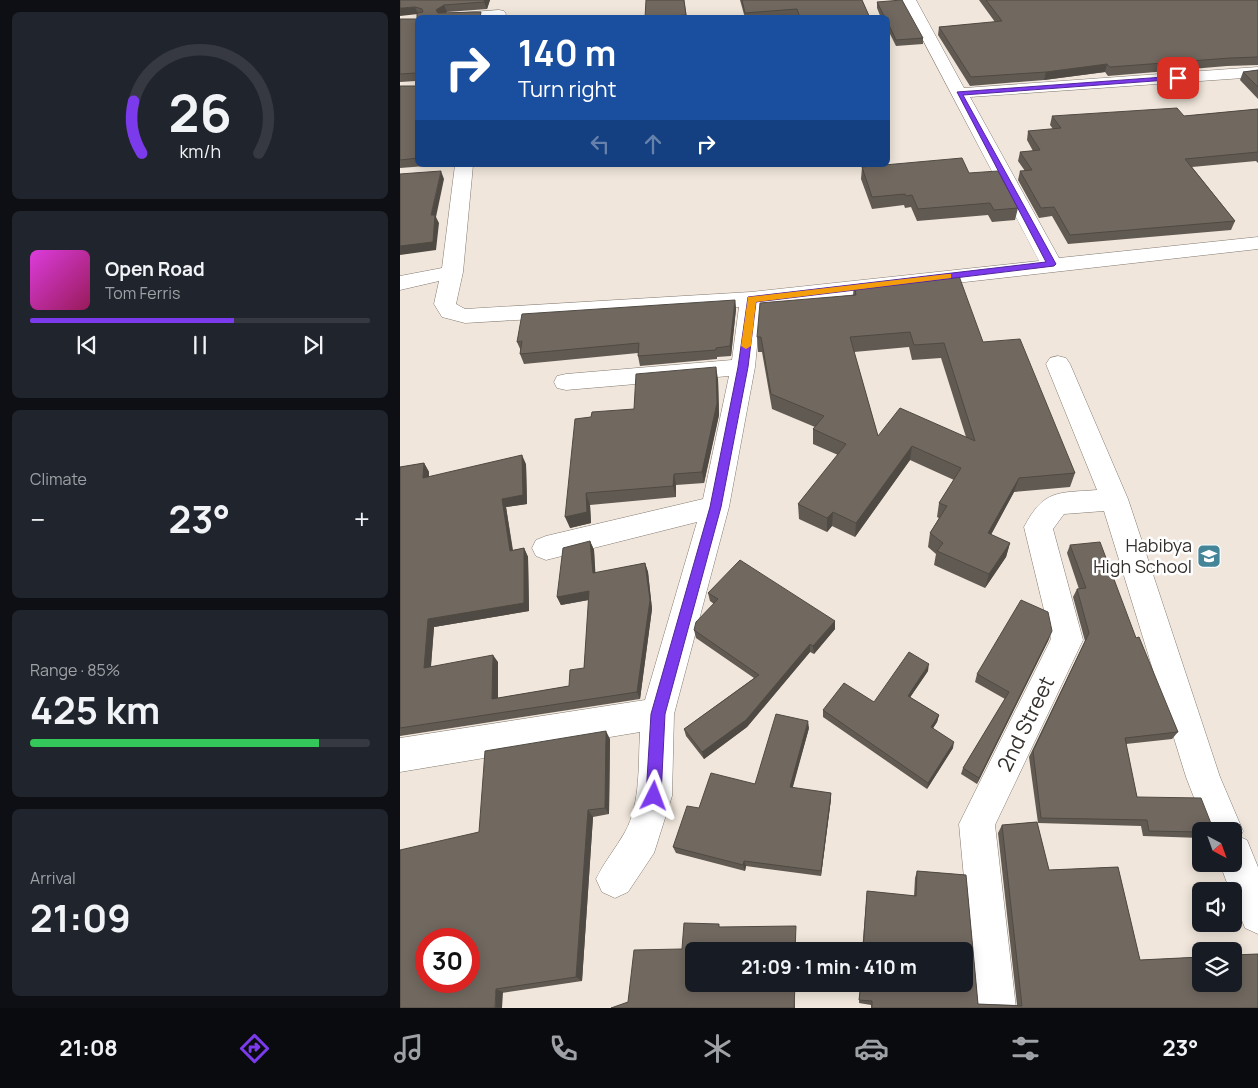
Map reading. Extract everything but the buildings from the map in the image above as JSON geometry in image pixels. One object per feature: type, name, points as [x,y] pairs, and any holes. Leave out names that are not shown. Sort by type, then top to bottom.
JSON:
[{"type":"street","points":[[909,0],[1051,264]]},
{"type":"street","points":[[467,15],[500,10]]},
{"type":"street","points":[[959,93],[1258,72]]},
{"type":"street","points":[[457,168],[452,272],[445,304],[450,312],[465,316],[751,299],[1051,264],[1258,243]]},
{"type":"street","points":[[400,283],[452,272]]},
{"type":"street","points":[[615,879],[641,840],[654,796],[658,714],[715,507],[743,367],[751,299]]},
{"type":"street","points":[[1058,364],[1114,499],[1204,777],[1222,822]]},
{"type":"street","points":[[566,382],[743,367]]},
{"type":"street","name":"2nd Street","points":[[996,1008],[977,824],[1067,640],[1038,527],[1056,504],[1114,499]]},
{"type":"street","points":[[546,548],[715,507]]},
{"type":"street","points":[[400,755],[658,714]]},
{"type":"street","points":[[1241,872],[1258,915]]},
{"type":"slow traffic","points":[[746,346],[751,299],[948,276]]},
{"type":"place","name":"Habibya High School","points":[[1209,556]]},
{"type":"route","points":[[654,796],[658,714],[715,507],[743,367],[751,299],[1051,264],[959,93],[1178,78]]}]
